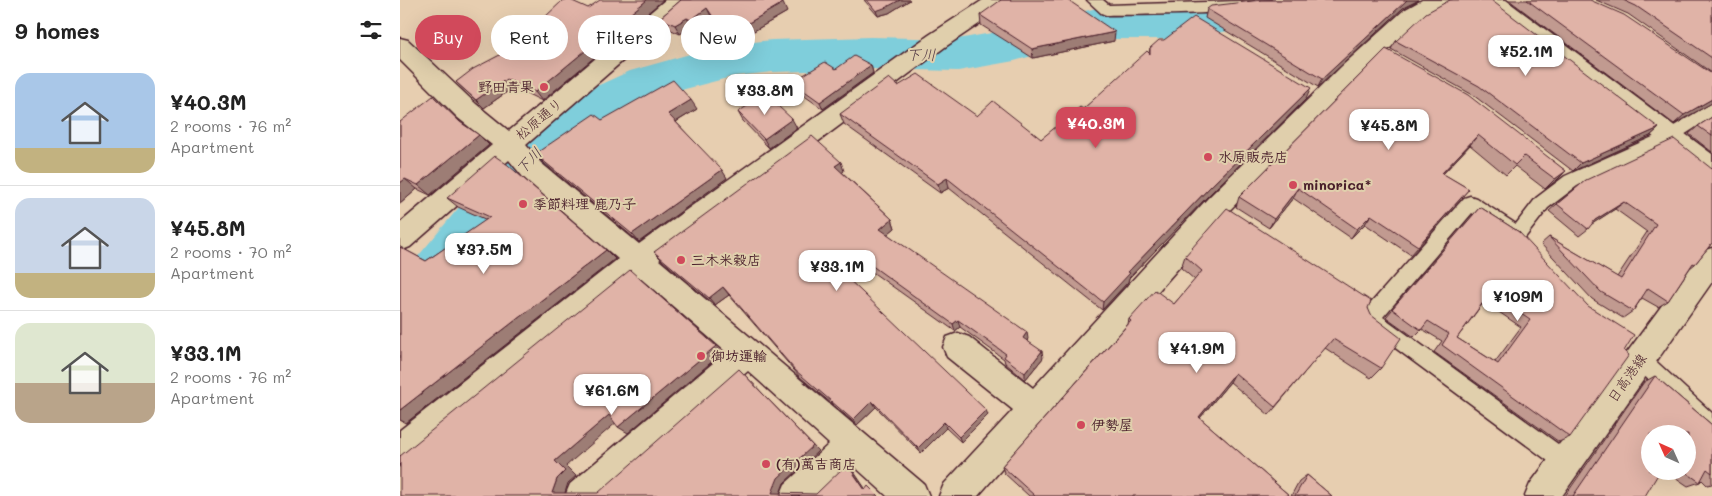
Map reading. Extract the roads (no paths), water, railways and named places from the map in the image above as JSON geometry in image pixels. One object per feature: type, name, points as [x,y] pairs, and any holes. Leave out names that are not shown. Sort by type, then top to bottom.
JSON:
[{"type":"street","name":"松原通り","points":[[400,239],[519,155],[679,0]]},
{"type":"street","points":[[400,450],[638,260],[937,41],[999,0]]},
{"type":"street","points":[[956,496],[1036,408],[1225,211],[1314,94],[1385,52],[1412,15],[1440,0]]},
{"type":"street","points":[[1491,0],[1712,168]]},
{"type":"street","points":[[402,50],[467,111],[638,260],[748,352],[912,496]]},
{"type":"street","name":"日高港線","points":[[1542,496],[1641,347],[1712,260]]},
{"type":"street","points":[[958,347],[1036,408]]},
{"type":"street","points":[[582,496],[748,352]]},
{"type":"street","points":[[798,496],[852,444]]},
{"type":"lane","points":[[1094,0],[1106,10],[1179,12],[1225,8],[1264,0]]},
{"type":"lane","points":[[1179,12],[1195,22]]},
{"type":"lane","points":[[1518,234],[1542,204],[1571,182],[1670,136],[1712,109]]},
{"type":"lane","points":[[1555,169],[1571,182]]},
{"type":"lane","points":[[1531,248],[1518,234],[1470,202],[1370,318],[1566,462]]},
{"type":"lane","points":[[1362,299],[1378,309]]},
{"type":"lane","points":[[1641,347],[1712,427]]},
{"type":"waterway","name":"下川","points":[[400,319],[533,152],[604,102],[646,83],[690,70],[735,60],[772,56],[871,53],[958,55],[1014,45],[1093,24],[1183,24],[1274,9],[1299,0]]},
{"type":"place","name":"野田青果","points":[[544,87]]},
{"type":"place","name":"水原販売店","points":[[1208,157]]},
{"type":"place","name":"minorica*","points":[[1293,185]]},
{"type":"place","name":"季節料理 鹿乃子","points":[[523,204]]},
{"type":"place","name":"三木米穀店","points":[[681,260]]},
{"type":"place","name":"御坊運輸","points":[[701,356]]},
{"type":"place","name":"伊勢屋","points":[[1081,425]]},
{"type":"place","name":"(有)萬吉商店","points":[[766,464]]}]
